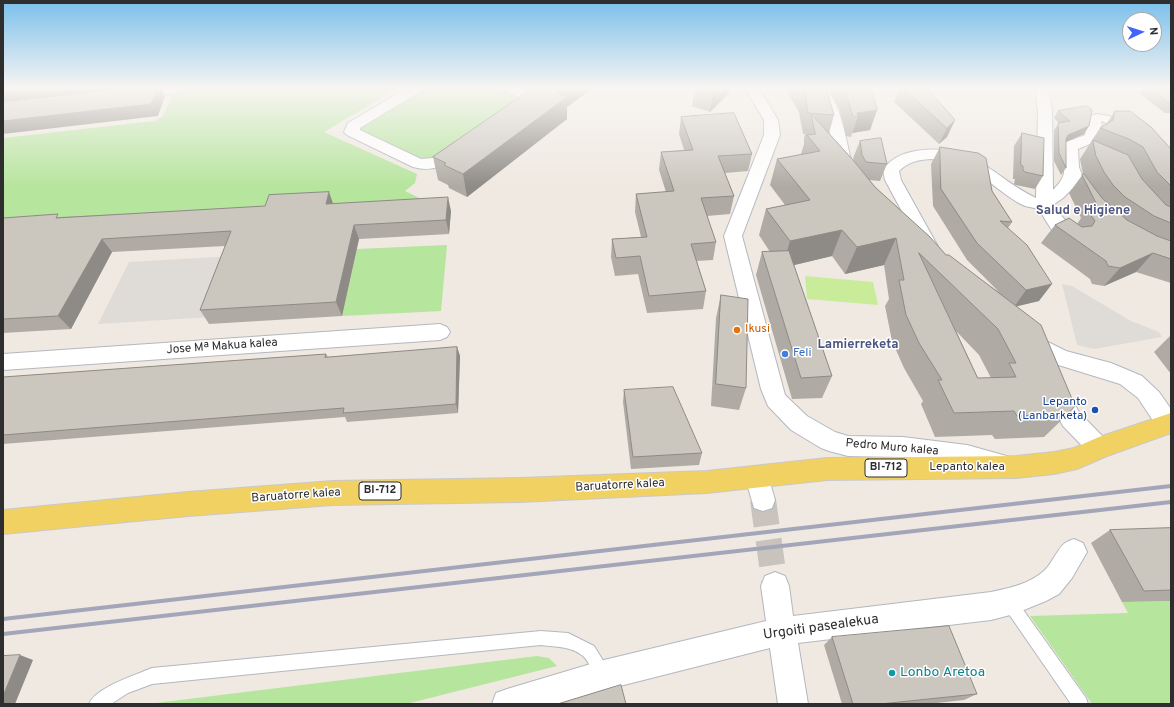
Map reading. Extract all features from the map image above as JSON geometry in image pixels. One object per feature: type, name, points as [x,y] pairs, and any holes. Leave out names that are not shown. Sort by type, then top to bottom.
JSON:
[{"type":"main road","name":"Lepanto kalea","points":[[760,489],[827,469],[1016,467],[1054,463],[1077,458],[1099,448],[1170,424]]},
{"type":"main road","name":"Baruatorre kalea","points":[[3,522],[188,504],[333,493],[520,490],[707,482],[760,489]]},
{"type":"street","points":[[361,121],[353,126],[352,132],[422,165],[437,162],[470,140]]},
{"type":"street","name":"Pedro Muro kalea","points":[[771,121],[772,135],[733,236],[776,400],[799,423],[829,441],[848,446],[903,447],[967,455],[1016,467]]},
{"type":"street","points":[[836,121],[841,155],[848,175],[856,190]]},
{"type":"street","points":[[1045,121],[1044,204],[1054,220],[1071,239]]},
{"type":"street","points":[[1070,147],[1092,138],[1094,121]]},
{"type":"street","points":[[1110,121],[1134,136]]},
{"type":"street","points":[[1070,147],[1090,155]]},
{"type":"street","points":[[1070,147],[1072,173],[1085,199]]},
{"type":"street","points":[[909,246],[938,267],[893,180],[892,170],[900,161],[912,157],[945,155],[968,161],[990,174],[1025,200],[1032,203],[1044,204],[1067,187],[1072,173]]},
{"type":"street","name":"Jose Mª Makua kalea","points":[[3,362],[440,332]]},
{"type":"street","points":[[1018,332],[1043,350],[1074,362],[1128,378],[1141,387],[1170,424]]},
{"type":"street","points":[[1043,350],[1051,371],[1055,391],[1071,418],[1099,448]]},
{"type":"street","points":[[1051,371],[1074,362]]},
{"type":"street","name":"Urgoiti pasealekua","points":[[507,704],[604,675],[782,631],[991,606],[1028,595],[1050,584],[1074,552]]},
{"type":"street","points":[[775,586],[793,704]]},
{"type":"lane","points":[[1009,601],[1080,704]]},
{"type":"lane","points":[[97,704],[123,687],[152,676],[541,638],[568,640],[589,650],[604,675]]},
{"type":"green space","points":[[154,121],[343,121],[324,132],[417,174],[415,183],[405,191],[444,210],[3,231],[3,138]]},
{"type":"green space","points":[[372,121],[487,121],[432,162],[427,162],[360,131],[361,128]]},
{"type":"green space","points":[[447,245],[441,311],[342,316],[357,249]]},
{"type":"green space","points":[[805,276],[873,282],[878,305],[807,299]]},
{"type":"green space","points":[[1171,601],[1171,704],[1092,704],[1030,616],[1128,613],[1122,602]]},
{"type":"green space","points":[[537,656],[549,658],[557,666],[406,704],[148,704]]},
{"type":"shaded area","points":[[234,256],[212,317],[98,324],[129,262]]},
{"type":"shaded area","points":[[1062,284],[1072,286],[1131,321],[1159,332],[1162,337],[1094,349],[1077,345]]},
{"type":"building","points":[[485,121],[535,121],[463,174],[444,165],[446,163],[433,157]]},
{"type":"building","points":[[682,121],[738,121],[752,154],[718,156],[734,196],[701,198],[716,242],[691,244],[706,291],[649,296],[640,256],[616,258],[612,239],[647,237],[636,194],[674,191],[661,152],[693,150]]},
{"type":"building","points":[[812,121],[817,121],[875,187],[930,237],[946,255],[949,255],[1041,325],[1075,406],[1068,414],[1017,416],[1014,411],[954,413],[938,380],[942,380],[919,343],[906,315],[899,280],[904,280],[896,238],[857,247],[842,230],[790,241],[766,209],[810,200],[777,159],[820,151],[807,135],[815,134]],"holes":[[[919,253],[998,329],[1016,363],[1009,363],[1016,377],[978,378]]]},
{"type":"building","points":[[939,121],[954,121],[947,128]]},
{"type":"building","points":[[1070,121],[1090,121],[1089,126],[1068,135],[1066,139],[1066,168],[1059,153],[1058,123]]},
{"type":"building","points":[[1111,121],[1143,121],[1151,127],[1171,149],[1171,186],[1157,172],[1143,147],[1129,139],[1100,128]]},
{"type":"building","points":[[1022,133],[1044,138],[1043,176],[1025,172],[1023,170],[1023,166],[1021,165]]},
{"type":"building","points":[[881,138],[887,164],[866,162],[862,155],[860,141]]},
{"type":"building","points":[[1093,140],[1128,155],[1142,179],[1166,205],[1171,207],[1171,223],[1154,216],[1125,197],[1113,185],[1096,156]]},
{"type":"building","points":[[940,147],[978,153],[986,158],[992,191],[1012,222],[1000,221],[1027,245],[1052,284],[1026,290],[977,243],[941,189]]},
{"type":"building","points":[[1084,174],[1102,198],[1127,220],[1157,236],[1171,241],[1171,259],[1153,253],[1120,268],[1108,266],[1106,261],[1055,225],[1069,218],[1082,227],[1092,226],[1095,221],[1087,210],[1097,205],[1082,175]]},
{"type":"building","points":[[329,192],[326,204],[448,197],[446,220],[354,225],[336,302],[200,310],[231,231],[102,239],[58,316],[3,319],[3,218],[58,214],[56,218],[265,206],[269,195]]},
{"type":"building","points":[[789,251],[832,376],[801,378],[762,252]]},
{"type":"building","points":[[721,295],[748,299],[746,388],[716,384]]},
{"type":"building","points":[[457,347],[456,404],[343,413],[344,408],[3,435],[3,377],[326,354],[325,357]]},
{"type":"building","points":[[673,387],[702,453],[633,457],[624,390]]},
{"type":"building","points":[[1171,528],[1171,590],[1144,591],[1110,530]]},
{"type":"building","name":"Lonbo Aretoa","points":[[949,626],[977,694],[880,704],[853,704],[832,637]]},
{"type":"building","points":[[20,655],[3,696],[3,656]]},
{"type":"building","points":[[621,685],[626,704],[558,704]]},
{"type":"tunnel","points":[[763,500],[775,586]]},
{"type":"railway","points":[[3,619],[1171,486]]},
{"type":"railway","points":[[3,634],[1171,502]]},
{"type":"place","name":"Ikusi","points":[[737,330]]},
{"type":"place","name":"Feli","points":[[785,354]]},
{"type":"place","name":"Lepanto (Lanbarketa)","points":[[1095,410]]},
{"type":"place","name":"Lonbo Aretoa","points":[[892,673]]},
{"type":"district","name":"Salud e Higiene","points":[[1083,211]]},
{"type":"district","name":"Lamierreketa","points":[[858,345]]}]
